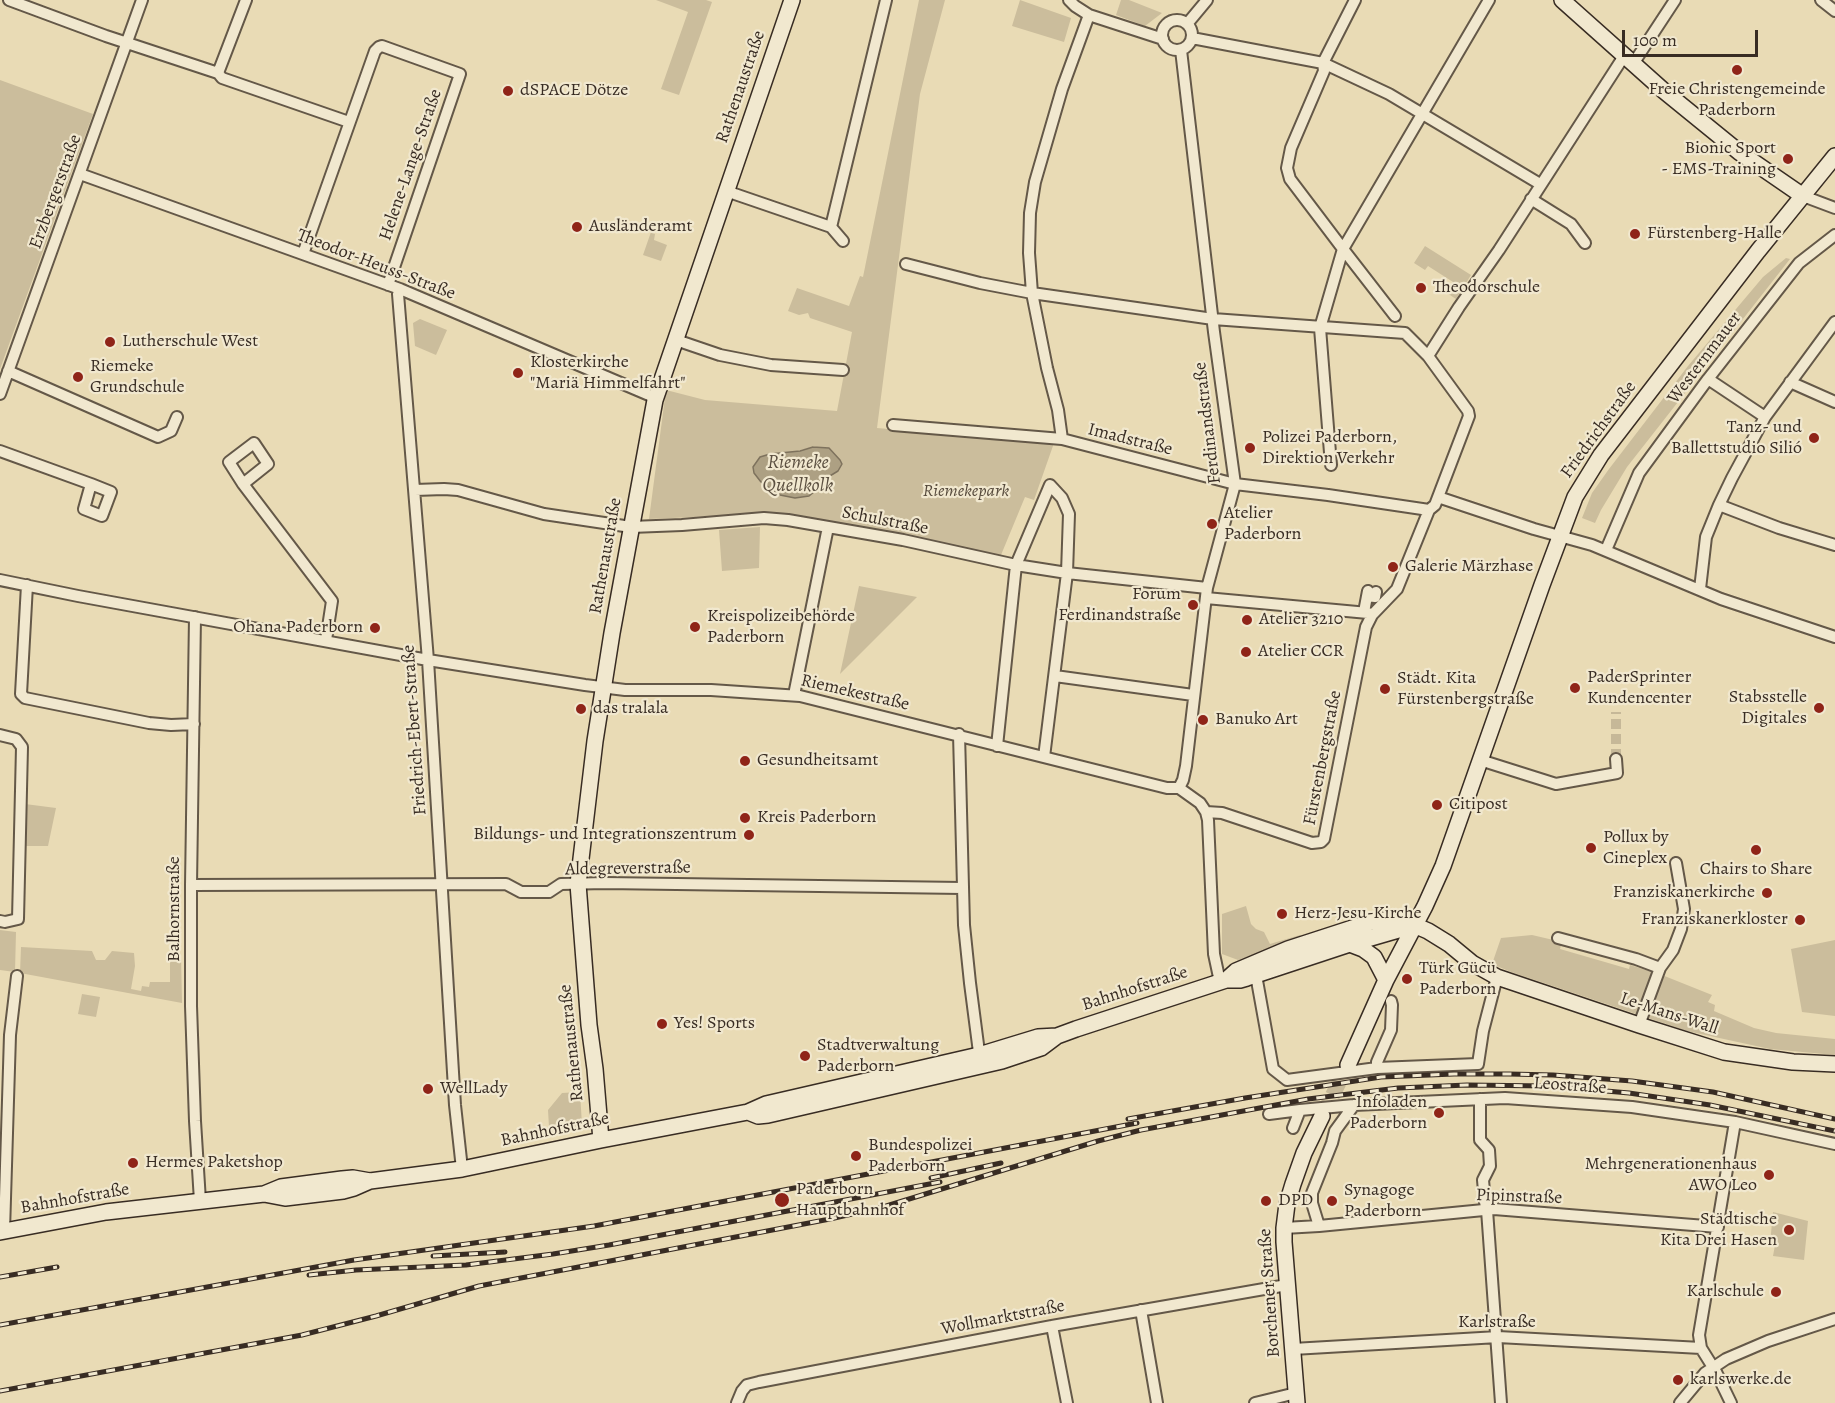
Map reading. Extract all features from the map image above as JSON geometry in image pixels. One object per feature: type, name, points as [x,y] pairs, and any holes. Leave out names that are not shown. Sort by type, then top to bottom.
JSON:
[{"type":"main road","name":"Rathenaustraße","points":[[601,1140],[578,884],[604,687],[656,398],[792,0]]},
{"type":"main road","points":[[1562,0],[1664,92],[1739,152],[1803,196]]},
{"type":"main road","name":"Friedrichstraße","points":[[1414,925],[1443,866],[1575,497],[1601,454],[1758,251],[1835,156]]},
{"type":"main road","name":"Bahnhofstraße","points":[[1223,981],[1236,970],[1261,960],[1371,922],[1383,920],[1414,925]]},
{"type":"main road","points":[[1348,1065],[1386,980],[1414,925]]},
{"type":"main road","name":"Bahnhofstraße","points":[[2,1232],[106,1212],[264,1194],[281,1187],[353,1178],[370,1181],[462,1169],[748,1112],[766,1104],[980,1061],[1038,1037],[1058,1036],[1223,981],[1240,980],[1414,925]]},
{"type":"main road","name":"Le-Mans-Wall","points":[[1414,925],[1449,944],[1472,963],[1497,977],[1639,1025],[1724,1052],[1835,1064]]},
{"type":"main road","points":[[1350,944],[1374,957],[1386,980]]},
{"type":"main road","name":"Borchener Straße","points":[[1296,1398],[1284,1228],[1293,1184],[1304,1153],[1322,1116]]},
{"type":"street","points":[[9,0],[218,73],[222,78],[349,123]]},
{"type":"street","name":"Erzbergerstraße","points":[[0,394],[142,0]]},
{"type":"street","points":[[218,73],[246,0]]},
{"type":"street","points":[[831,227],[886,0]]},
{"type":"street","points":[[1069,0],[1089,15],[1163,39],[1170,48],[1181,50],[1188,46],[1192,38],[1191,29],[1187,24],[1178,20],[1168,23],[1163,31],[1163,39]]},
{"type":"street","points":[[1187,24],[1207,0]]},
{"type":"street","points":[[1355,0],[1323,63],[1324,71],[1291,147],[1287,168],[1290,179],[1395,316]]},
{"type":"street","points":[[1331,465],[1320,328],[1343,249],[1489,0]]},
{"type":"street","points":[[1428,356],[1540,184],[1675,0]]},
{"type":"street","points":[[1821,0],[1835,11]]},
{"type":"street","points":[[1062,439],[1058,410],[1032,293],[1029,253],[1030,213],[1035,182],[1062,89],[1089,15]]},
{"type":"street","points":[[1192,38],[1323,63],[1389,94],[1540,184]]},
{"type":"street","name":"Helene-Lange-Straße","points":[[303,255],[375,51],[382,46],[460,74],[388,285]]},
{"type":"street","name":"Ferdinandstraße","points":[[1179,788],[1186,766],[1207,593],[1234,484],[1181,50]]},
{"type":"street","name":"Theodor-Heuss-Straße","points":[[80,174],[399,289],[656,398]]},
{"type":"street","points":[[726,191],[831,227],[843,241]]},
{"type":"street","points":[[1803,196],[1835,208]]},
{"type":"street","points":[[1531,199],[1571,224],[1585,243]]},
{"type":"street","name":"Westernmauer","points":[[1606,550],[1639,473],[1708,379],[1799,263],[1835,235]]},
{"type":"street","points":[[906,264],[980,283],[1032,293],[1213,319],[1320,328]]},
{"type":"street","name":"Friedrich-Ebert-Straße","points":[[399,289],[428,660],[455,1105],[462,1169]]},
{"type":"street","points":[[1700,589],[1706,537],[1719,505],[1765,417],[1835,322]]},
{"type":"street","name":"Fürstenbergstraße","points":[[1320,328],[1405,333],[1428,356],[1469,416],[1435,505],[1429,510],[1397,589],[1368,614]]},
{"type":"street","points":[[676,340],[720,355],[771,365],[843,370]]},
{"type":"street","points":[[8,371],[158,437],[171,432],[177,417]]},
{"type":"street","points":[[1708,379],[1765,417]]},
{"type":"street","points":[[1790,382],[1835,402]]},
{"type":"street","name":"Imadstraße","points":[[892,425],[1062,439],[1234,484],[1429,510]]},
{"type":"street","points":[[0,451],[91,484]]},
{"type":"street","points":[[243,484],[332,601],[326,640]]},
{"type":"street","points":[[997,746],[1016,564],[1050,484],[1062,498],[1069,514],[1067,573],[1044,757]]},
{"type":"street","name":"Schulstraße","points":[[415,490],[458,490],[544,514],[631,527],[764,518],[788,520],[903,540],[1067,573],[1368,614]]},
{"type":"street","points":[[1437,497],[1606,550],[1721,599],[1835,637]]},
{"type":"street","points":[[1719,505],[1779,528],[1835,545]]},
{"type":"street","points":[[794,695],[828,527]]},
{"type":"street","name":"Riemekestraße","points":[[0,580],[428,660],[604,687],[625,690],[711,690],[794,695],[1167,788],[1179,788],[1200,803],[1206,812]]},
{"type":"street","points":[[27,585],[21,694],[25,698],[149,723],[194,724]]},
{"type":"street","name":"Fürstenbergstraße","points":[[1206,812],[1222,813],[1312,843],[1321,842],[1324,839],[1368,614],[1370,593]]},
{"type":"street","name":"Balhornstraße","points":[[195,617],[191,1006],[200,1201]]},
{"type":"street","points":[[1055,676],[1194,695]]},
{"type":"street","points":[[0,735],[16,739],[22,747],[18,919],[0,921]]},
{"type":"street","points":[[959,735],[962,888],[968,970],[980,1061]]},
{"type":"street","points":[[1480,760],[1556,784],[1617,773],[1616,759]]},
{"type":"street","points":[[1206,812],[1214,954],[1223,981]]},
{"type":"street","points":[[1639,1025],[1660,968],[1673,950],[1682,929],[1684,916],[1676,863]]},
{"type":"street","name":"Aldegreverstraße","points":[[191,885],[506,884],[521,892],[549,892],[561,884],[962,888]]},
{"type":"street","points":[[1558,938],[1636,959],[1660,968]]},
{"type":"street","points":[[1256,975],[1273,1069],[1287,1080],[1377,1068],[1478,1064],[1483,1031],[1497,977]]},
{"type":"street","points":[[2,1232],[10,1035],[16,976]]},
{"type":"street","points":[[1377,1068],[1377,1062],[1391,1030],[1392,1005],[1390,1001]]},
{"type":"street","name":"Leostraße","points":[[1269,1114],[1354,1105],[1505,1098],[1632,1107],[1736,1122],[1835,1144]]},
{"type":"street","points":[[1480,1099],[1480,1140],[1489,1150],[1490,1166],[1484,1180],[1485,1202],[1488,1210],[1501,1403]]},
{"type":"street","points":[[1319,1226],[1312,1203],[1312,1193],[1335,1131],[1354,1105]]},
{"type":"street","points":[[1293,1128],[1300,1110]]},
{"type":"street","points":[[1731,1403],[1701,1348],[1699,1335],[1736,1122]]},
{"type":"street","name":"Pipinstraße","points":[[1284,1228],[1488,1210],[1718,1227]]},
{"type":"street","name":"Wollmarktstraße","points":[[737,1403],[747,1385],[759,1382],[1052,1326],[1287,1285]]},
{"type":"street","points":[[1141,1310],[1157,1403]]},
{"type":"street","points":[[1680,1403],[1699,1380],[1726,1359],[1745,1350],[1835,1319]]},
{"type":"street","points":[[1052,1326],[1067,1403]]},
{"type":"street","name":"Karlstraße","points":[[1293,1349],[1498,1337],[1701,1348]]},
{"type":"street","points":[[1255,1403],[1296,1398]]},
{"type":"green space","points":[[656,0],[712,2],[679,95],[661,89],[688,12]]},
{"type":"green space","name":"Riemekepark","points":[[919,0],[945,0],[920,94],[877,428],[1054,443],[1034,500],[1025,497],[1001,555],[825,522],[761,514],[649,519],[666,390],[705,400],[837,411],[852,332],[810,318],[808,313],[799,315],[788,311],[797,288],[849,306],[860,276],[863,277]],"holes":[[[813,447],[828,448],[840,460],[832,476],[820,482],[811,495],[761,482],[789,453]]]},
{"type":"green space","points":[[1020,0],[1071,18],[1064,42],[1012,26]]},
{"type":"green space","points":[[1121,0],[1129,0],[1162,13],[1145,26],[1116,15]]},
{"type":"green space","points":[[0,80],[93,114],[0,369]]},
{"type":"green space","points":[[651,232],[655,234],[654,240],[667,245],[661,261],[643,255]]},
{"type":"green space","points":[[1425,246],[1471,275],[1456,299],[1447,293],[1453,282],[1428,266],[1425,270],[1414,263]]},
{"type":"green space","points":[[1786,258],[1790,259],[1627,467],[1595,523],[1582,518],[1592,493],[1688,366],[1763,277]]},
{"type":"green space","points":[[420,319],[447,330],[436,355],[415,346],[413,323]]},
{"type":"green space","points":[[760,527],[759,568],[722,571],[719,530]]},
{"type":"green space","points":[[859,586],[917,597],[840,674]]},
{"type":"green space","points":[[25,804],[56,808],[48,846],[24,846]]},
{"type":"green space","points":[[1246,906],[1251,924],[1264,932],[1270,944],[1300,935],[1301,937],[1238,960],[1222,954],[1222,914]]},
{"type":"green space","points":[[0,930],[16,932],[15,972],[0,970]]},
{"type":"green space","points":[[1532,935],[1562,942],[1560,949],[1629,969],[1630,965],[1712,995],[1708,1002],[1715,1005],[1714,1011],[1754,1028],[1776,1033],[1835,1039],[1835,1055],[1770,1049],[1687,1031],[1492,964],[1501,938]]},
{"type":"green space","points":[[1835,940],[1835,1016],[1802,1012],[1791,949]]},
{"type":"green space","points":[[170,943],[176,946],[181,954],[182,1003],[20,973],[21,947],[92,951],[96,960],[105,960],[112,951],[134,953],[135,966],[131,989],[141,991],[142,986],[149,987],[150,982],[170,982]]},
{"type":"green space","points":[[82,994],[100,997],[96,1017],[78,1014]]},
{"type":"green space","points":[[580,1092],[582,1125],[555,1134],[547,1132],[548,1110],[562,1093]]},
{"type":"green space","points":[[1773,1212],[1808,1221],[1804,1260],[1773,1256],[1775,1245],[1770,1244]]},
{"type":"water","name":"Riemeke Quellkolk","points":[[813,447],[829,448],[842,464],[838,471],[820,482],[809,496],[795,498],[780,495],[761,482],[754,473],[753,467],[760,457]]},
{"type":"tunnel","points":[[1616,712],[1616,759]]},
{"type":"tunnel","points":[[1322,1116],[1348,1065]]},
{"type":"railway","points":[[1128,1119],[1381,1077],[1454,1074],[1553,1075],[1632,1081],[1713,1092],[1835,1119]]},
{"type":"railway","points":[[0,1391],[302,1335],[479,1286],[830,1219],[883,1207],[1141,1130],[1308,1099],[1398,1088],[1467,1085],[1549,1086],[1629,1093],[1710,1105],[1835,1131]]},
{"type":"railway","points":[[0,1325],[354,1260],[594,1226],[1137,1123]]},
{"type":"railway","points":[[931,1178],[1001,1163]]},
{"type":"railway","points":[[309,1275],[356,1270],[466,1265],[553,1254],[940,1182]]},
{"type":"railway","points":[[433,1256],[505,1252]]},
{"type":"railway","points":[[0,1277],[57,1267]]},
{"type":"place","name":"Freie Christengemeinde Paderborn","points":[[1737,70]]},
{"type":"place","name":"dSPACE Dötze","points":[[508,91]]},
{"type":"place","name":"Bionic Sport - EMS-Training","points":[[1788,159]]},
{"type":"place","name":"Ausländeramt","points":[[577,227]]},
{"type":"place","name":"Fürstenberg-Halle","points":[[1635,234]]},
{"type":"place","name":"Theodorschule","points":[[1421,288]]},
{"type":"place","name":"Lutherschule West","points":[[110,342]]},
{"type":"place","name":"Klosterkirche \"Mariä Himmelfahrt\"","points":[[518,373]]},
{"type":"place","name":"Riemeke Grundschule","points":[[78,377]]},
{"type":"place","name":"Tanz- und Ballettstudio Silió","points":[[1814,438]]},
{"type":"place","name":"Polizei Paderborn, Direktion Verkehr","points":[[1250,448]]},
{"type":"place","name":"Atelier Paderborn","points":[[1212,524]]},
{"type":"place","name":"Galerie Märzhase","points":[[1393,567]]},
{"type":"place","name":"Forum Ferdinandstraße","points":[[1193,605]]},
{"type":"place","name":"Atelier 3210","points":[[1247,620]]},
{"type":"place","name":"Kreispolizeibehörde Paderborn","points":[[695,627]]},
{"type":"place","name":"Ohana Paderborn","points":[[375,628]]},
{"type":"place","name":"Atelier CCR","points":[[1246,652]]},
{"type":"place","name":"PaderSprinter Kundencenter","points":[[1575,688]]},
{"type":"place","name":"Städt. Kita Fürstenbergstraße","points":[[1385,689]]},
{"type":"place","name":"Stabsstelle Digitales","points":[[1819,708]]},
{"type":"place","name":"das tralala","points":[[581,709]]},
{"type":"place","name":"Banuko Art","points":[[1203,720]]},
{"type":"place","name":"Gesundheitsamt","points":[[745,761]]},
{"type":"place","name":"Citipost","points":[[1437,805]]},
{"type":"place","name":"Kreis Paderborn","points":[[745,818]]},
{"type":"place","name":"Bildungs- und Integrationszentrum","points":[[749,835]]},
{"type":"place","name":"Pollux by Cineplex","points":[[1591,848]]},
{"type":"place","name":"Chairs to Share","points":[[1756,850]]},
{"type":"place","name":"Franziskanerkirche","points":[[1767,893]]},
{"type":"place","name":"Herz-Jesu-Kirche","points":[[1282,914]]},
{"type":"place","name":"Franziskanerkloster","points":[[1800,920]]},
{"type":"place","name":"Türk Gücü Paderborn","points":[[1407,979]]},
{"type":"place","name":"Yes! Sports","points":[[662,1024]]},
{"type":"place","name":"Stadtverwaltung Paderborn","points":[[805,1056]]},
{"type":"place","name":"WellLady","points":[[428,1089]]},
{"type":"place","name":"Infoladen Paderborn","points":[[1439,1113]]},
{"type":"place","name":"Bundespolizei Paderborn","points":[[856,1156]]},
{"type":"place","name":"Hermes Paketshop","points":[[133,1163]]},
{"type":"place","name":"Mehrgenerationenhaus AWO Leo","points":[[1769,1175]]},
{"type":"place","name":"Paderborn Hauptbahnhof","points":[[782,1200]]},
{"type":"place","name":"DPD","points":[[1266,1201]]},
{"type":"place","name":"Synagoge Paderborn","points":[[1332,1201]]},
{"type":"place","name":"Städtische Kita Drei Hasen","points":[[1789,1230]]},
{"type":"place","name":"Karlschule","points":[[1776,1292]]},
{"type":"place","name":"karlswerke.de","points":[[1678,1380]]}]
